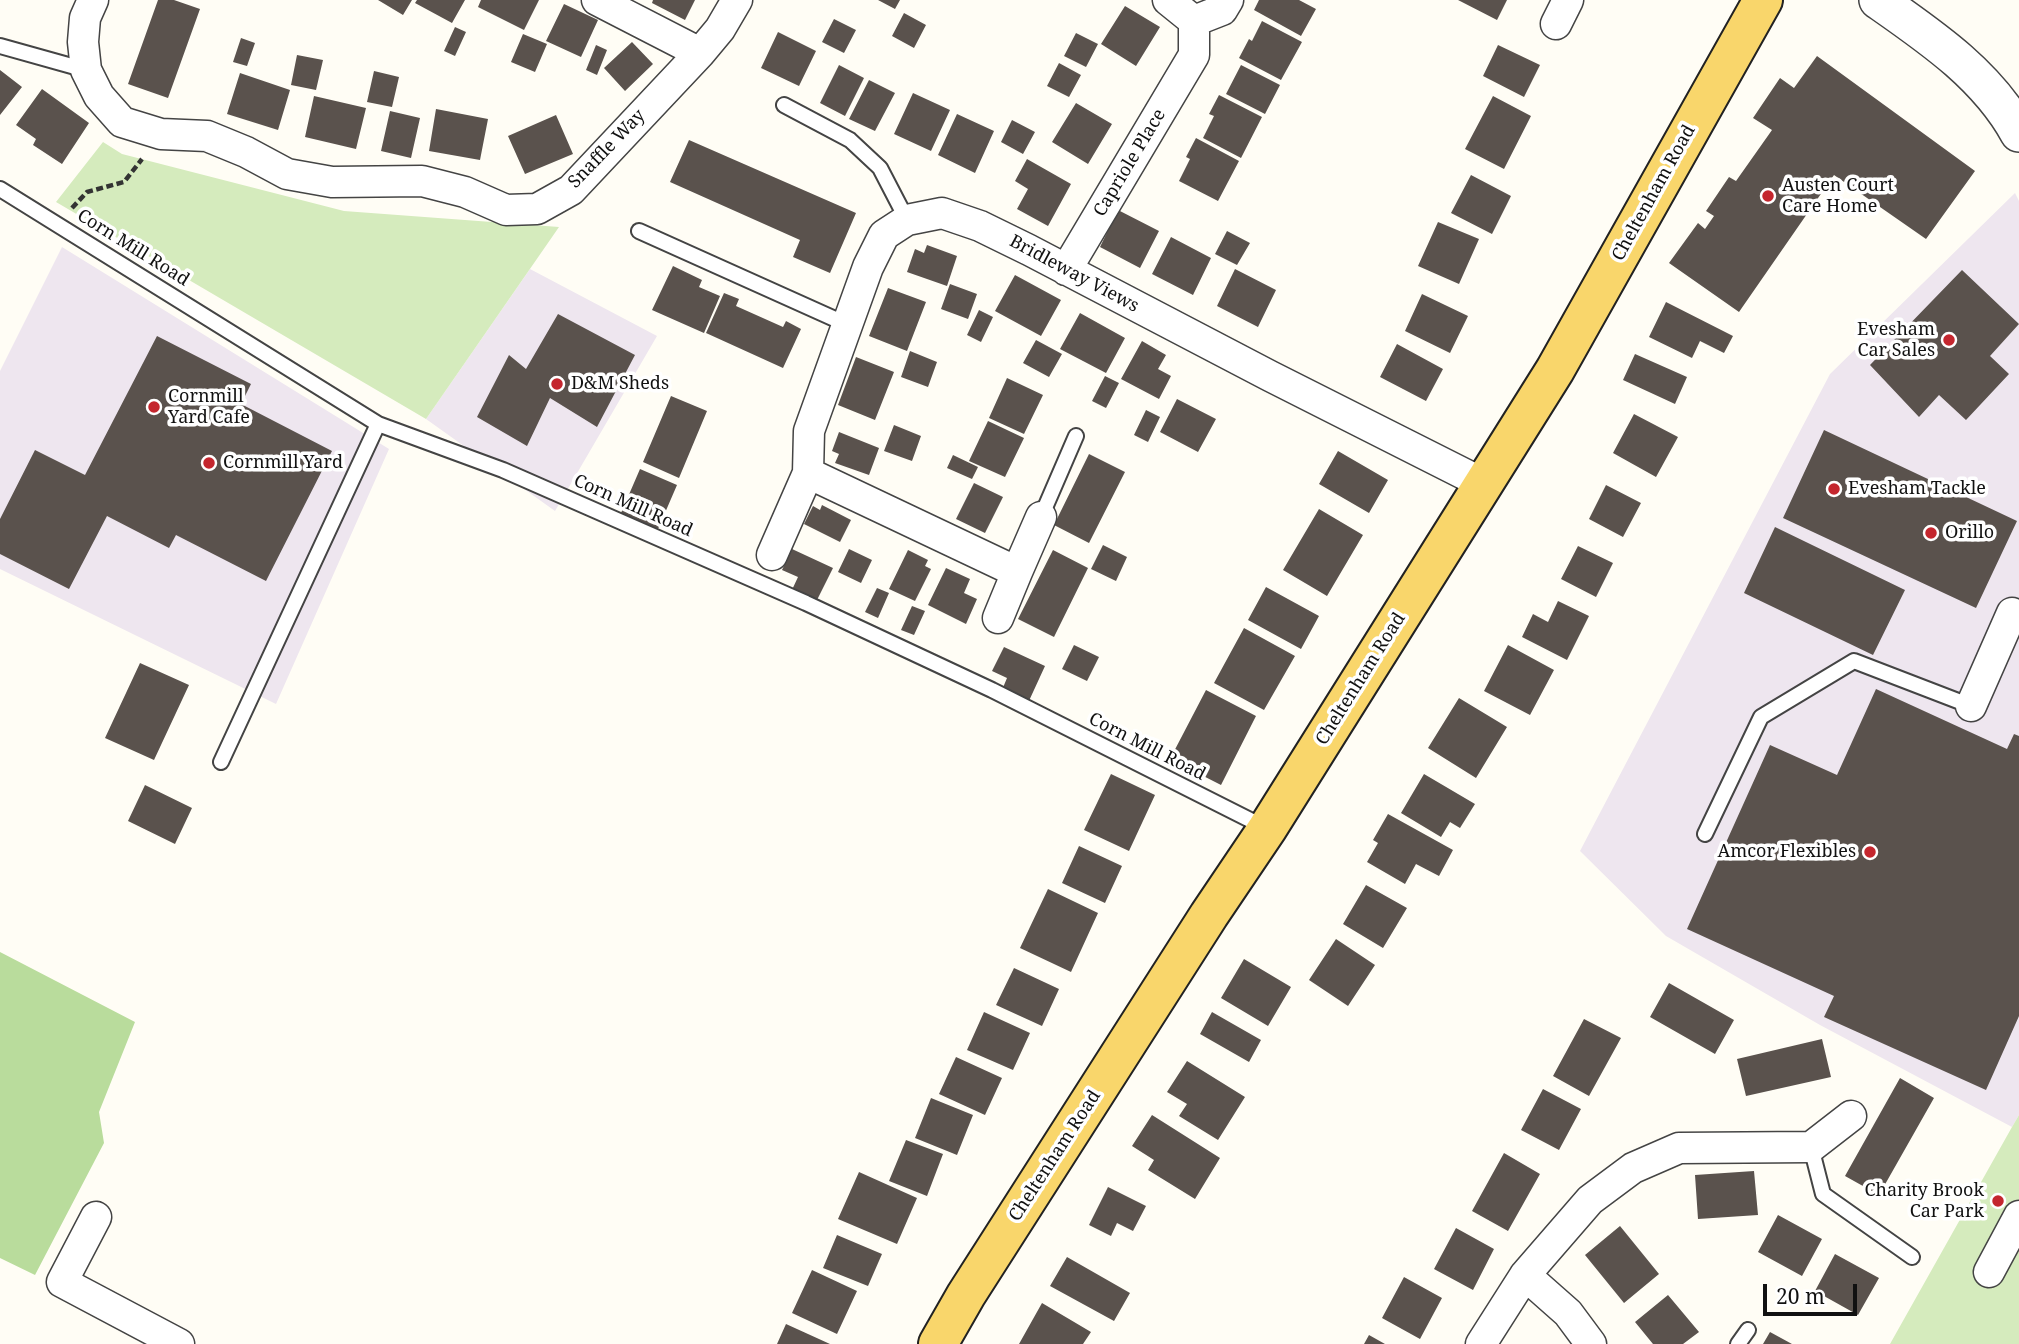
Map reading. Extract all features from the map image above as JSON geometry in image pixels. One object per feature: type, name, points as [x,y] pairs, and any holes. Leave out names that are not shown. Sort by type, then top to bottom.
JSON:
[{"type":"main road","name":"Cheltenham Road","points":[[938,1344],[973,1284],[1267,829],[1555,370],[1763,0]]},
{"type":"street","name":"Snaffle Way","points":[[93,0],[85,18],[83,42],[86,70],[99,96],[122,122],[161,135],[207,136],[246,152],[287,174],[332,182],[422,181],[464,192],[506,210],[537,209],[571,190],[700,53],[720,29],[737,0]]},
{"type":"street","points":[[597,0],[700,53]]},
{"type":"street","points":[[1168,0],[1194,21],[1222,10],[1227,0]]},
{"type":"street","points":[[1878,0],[1944,46],[2000,102],[2019,133]]},
{"type":"street","name":"Capriole Place","points":[[1066,270],[1194,55],[1194,21]]},
{"type":"street","name":"Bridleway Views","points":[[772,555],[808,473],[809,432],[868,267],[884,235],[907,220],[942,213],[980,226],[1484,484]]},
{"type":"street","points":[[808,473],[1017,572]]},
{"type":"street","points":[[998,618],[1041,517]]},
{"type":"street","points":[[1971,706],[2012,613],[2019,616]]},
{"type":"street","points":[[1481,1344],[1525,1275],[1590,1200],[1633,1167],[1679,1148],[1811,1147],[1851,1116]]},
{"type":"street","points":[[1989,1272],[2019,1216]]},
{"type":"street","points":[[96,1217],[62,1282],[179,1344]]},
{"type":"street","points":[[1525,1275],[1568,1313],[1591,1344]]},
{"type":"lane","points":[[0,46],[86,70]]},
{"type":"lane","points":[[783,105],[850,140],[880,168],[907,220]]},
{"type":"lane","name":"Corn Mill Road","points":[[0,189],[378,424],[503,470],[806,603],[992,690],[1267,829]]},
{"type":"lane","points":[[639,231],[846,324]]},
{"type":"lane","points":[[221,762],[378,424]]},
{"type":"lane","points":[[1041,517],[1076,436]]},
{"type":"lane","points":[[1705,834],[1761,717],[1854,661],[1971,706]]},
{"type":"lane","points":[[1811,1147],[1823,1194],[1912,1256]]},
{"type":"lane","points":[[1738,1344],[1748,1330]]},
{"type":"path","points":[[58,225],[87,192],[124,182],[161,135]]},
{"type":"shaded area","points":[[2015,193],[2019,201],[2019,1115],[2012,1127],[1820,1025],[1666,936],[1580,851],[1830,374]]},
{"type":"shaded area","points":[[62,247],[389,449],[276,704],[0,569],[0,371]]},
{"type":"shaded area","points":[[530,269],[657,336],[555,511],[426,419]]},
{"type":"green space","points":[[103,142],[122,154],[344,211],[559,227],[426,419],[56,202]]},
{"type":"green space","points":[[0,952],[135,1022],[99,1112],[104,1143],[35,1275],[0,1258]]},
{"type":"green space","points":[[2019,1115],[2019,1344],[1890,1344],[2012,1127]]},
{"type":"building","points":[[158,0],[174,0],[200,9],[168,98],[128,84]]},
{"type":"building","points":[[378,0],[412,0],[403,15]]},
{"type":"building","points":[[417,0],[465,0],[452,23],[415,3]]},
{"type":"building","points":[[481,0],[539,0],[524,30],[478,7]]},
{"type":"building","points":[[653,0],[695,0],[685,20],[652,3]]},
{"type":"building","points":[[878,0],[900,0],[895,9]]},
{"type":"building","points":[[1259,0],[1299,0],[1316,9],[1301,36],[1254,10]]},
{"type":"building","points":[[1458,0],[1507,0],[1497,20]]},
{"type":"building","points":[[564,4],[598,20],[581,57],[546,41]]},
{"type":"building","points":[[1125,6],[1160,27],[1136,66],[1101,44]]},
{"type":"building","points":[[904,13],[926,25],[914,48],[892,36]]},
{"type":"building","points":[[834,19],[856,30],[844,53],[822,42]]},
{"type":"building","points":[[1262,21],[1302,42],[1281,80],[1239,58]]},
{"type":"building","points":[[455,27],[466,32],[455,56],[444,51]]},
{"type":"building","points":[[778,32],[816,51],[799,86],[761,68]]},
{"type":"building","points":[[1076,33],[1098,44],[1086,67],[1064,56]]},
{"type":"building","points":[[523,34],[547,44],[535,72],[511,62]]},
{"type":"building","points":[[241,38],[255,43],[247,66],[233,62]]},
{"type":"building","points":[[632,42],[653,64],[625,91],[604,68]]},
{"type":"building","points":[[596,45],[607,50],[597,75],[586,70]]},
{"type":"building","points":[[1498,45],[1540,65],[1524,97],[1483,76]]},
{"type":"building","points":[[297,55],[323,60],[316,90],[291,85]]},
{"type":"building","name":"Austen Court Care Home","points":[[1817,56],[1975,171],[1926,239],[1834,175],[1739,312],[1669,263],[1698,223],[1705,229],[1714,216],[1706,211],[1729,177],[1736,181],[1772,130],[1753,118],[1780,78],[1794,88]]},
{"type":"building","points":[[1059,63],[1081,75],[1069,97],[1047,86]]},
{"type":"building","points":[[839,65],[864,78],[845,116],[820,103]]},
{"type":"building","points":[[1241,65],[1280,85],[1265,114],[1226,94]]},
{"type":"building","points":[[0,70],[22,87],[0,115]]},
{"type":"building","points":[[374,71],[399,77],[392,107],[367,102]]},
{"type":"building","points":[[240,73],[290,90],[278,130],[227,114]]},
{"type":"building","points":[[869,80],[895,93],[875,131],[849,119]]},
{"type":"building","points":[[42,89],[89,123],[62,164],[33,145],[36,139],[16,125]]},
{"type":"building","points":[[913,93],[950,110],[931,151],[894,134]]},
{"type":"building","points":[[1219,95],[1262,117],[1241,158],[1203,138],[1214,116],[1209,114]]},
{"type":"building","points":[[314,96],[366,108],[356,149],[305,137]]},
{"type":"building","points":[[1493,96],[1531,116],[1504,169],[1465,149]]},
{"type":"building","points":[[1076,103],[1112,124],[1088,164],[1052,142]]},
{"type":"building","points":[[436,109],[488,119],[480,160],[429,151]]},
{"type":"building","points":[[390,111],[420,118],[411,158],[381,151]]},
{"type":"building","points":[[957,114],[994,131],[975,173],[938,155]]},
{"type":"building","points":[[556,115],[573,154],[525,174],[508,136]]},
{"type":"building","points":[[1012,120],[1035,132],[1023,154],[1001,142]]},
{"type":"building","points":[[1196,138],[1239,161],[1218,201],[1179,181],[1190,159],[1186,157]]},
{"type":"building","points":[[689,140],[856,213],[830,273],[793,257],[800,240],[670,182]]},
{"type":"building","points":[[1027,159],[1071,184],[1048,226],[1017,209],[1028,189],[1015,181]]},
{"type":"building","points":[[1471,175],[1511,196],[1492,234],[1451,213]]},
{"type":"building","points":[[1118,210],[1159,231],[1140,268],[1100,247]]},
{"type":"building","points":[[1438,222],[1479,239],[1459,284],[1418,266]]},
{"type":"building","points":[[1227,231],[1250,243],[1237,265],[1215,254]]},
{"type":"building","points":[[1171,237],[1211,258],[1193,295],[1152,274]]},
{"type":"building","points":[[927,245],[957,256],[947,286],[907,272],[915,249],[924,253]]},
{"type":"building","points":[[673,266],[702,280],[699,287],[720,296],[704,333],[652,310]]},
{"type":"building","points":[[1235,269],[1276,290],[1258,327],[1217,306]]},
{"type":"building","name":"Evesham Car Sales","points":[[1962,270],[2019,324],[1990,356],[2009,374],[1966,420],[1939,395],[1919,417],[1870,365]]},
{"type":"building","points":[[1015,275],[1061,300],[1041,336],[995,311]]},
{"type":"building","points":[[950,284],[977,294],[968,319],[941,309]]},
{"type":"building","points":[[888,288],[926,302],[907,351],[869,336]]},
{"type":"building","points":[[724,293],[739,299],[736,306],[783,327],[786,321],[801,329],[783,368],[706,333]]},
{"type":"building","points":[[1422,294],[1468,316],[1450,353],[1405,331]]},
{"type":"building","points":[[1666,302],[1733,336],[1724,353],[1700,341],[1692,358],[1649,337]]},
{"type":"building","points":[[979,310],[993,317],[981,342],[967,335]]},
{"type":"building","points":[[1080,313],[1125,338],[1106,373],[1060,349]]},
{"type":"building","name":"D&M Sheds","points":[[558,314],[635,355],[597,427],[550,398],[527,446],[477,417],[509,355],[526,369]]},
{"type":"building","name":"Cornmill Yard","points":[[157,336],[251,384],[241,404],[332,451],[266,581],[176,535],[169,548],[107,516],[69,589],[0,554],[0,519],[35,450],[85,475]]},
{"type":"building","points":[[1036,340],[1062,354],[1049,377],[1023,363]]},
{"type":"building","points":[[1142,341],[1166,355],[1158,369],[1171,376],[1159,399],[1121,379]]},
{"type":"building","points":[[1397,344],[1443,369],[1426,401],[1380,377]]},
{"type":"building","points":[[910,351],[937,362],[928,387],[901,377]]},
{"type":"building","points":[[1635,354],[1687,377],[1675,404],[1623,380]]},
{"type":"building","points":[[856,357],[894,372],[875,420],[838,405]]},
{"type":"building","points":[[1105,376],[1119,383],[1106,408],[1092,401]]},
{"type":"building","points":[[1007,378],[1043,395],[1024,434],[989,418]]},
{"type":"building","points":[[671,396],[707,411],[679,478],[643,462]]},
{"type":"building","points":[[1177,399],[1216,419],[1198,452],[1160,432]]},
{"type":"building","points":[[1146,410],[1160,417],[1148,442],[1134,435]]},
{"type":"building","points":[[1634,414],[1678,437],[1656,477],[1613,453]]},
{"type":"building","points":[[988,421],[1024,438],[1005,477],[969,461]]},
{"type":"building","points":[[894,425],[921,436],[912,461],[884,451]]},
{"type":"building","name":"Orillo","points":[[1824,430],[2017,521],[1976,608],[1783,518]]},
{"type":"building","points":[[839,432],[879,448],[869,475],[835,463],[839,454],[832,451]]},
{"type":"building","points":[[1338,451],[1388,480],[1369,513],[1319,484]]},
{"type":"building","points":[[1089,454],[1125,472],[1089,543],[1054,525]]},
{"type":"building","points":[[953,455],[978,467],[972,479],[947,468]]},
{"type":"building","points":[[640,469],[677,485],[658,529],[621,513]]},
{"type":"building","points":[[974,483],[1003,497],[985,533],[956,519]]},
{"type":"building","points":[[1606,485],[1641,503],[1623,537],[1589,519]]},
{"type":"building","points":[[822,505],[851,520],[840,542],[804,524],[813,506],[820,510]]},
{"type":"building","points":[[1319,509],[1363,535],[1327,596],[1283,570]]},
{"type":"building","points":[[1775,527],[1905,590],[1873,655],[1744,593]]},
{"type":"building","points":[[1103,545],[1127,557],[1116,581],[1091,569]]},
{"type":"building","points":[[1578,546],[1613,563],[1596,597],[1561,579]]},
{"type":"building","points":[[792,549],[833,568],[815,604],[791,592],[798,577],[782,570]]},
{"type":"building","points":[[849,549],[872,560],[861,583],[838,572]]},
{"type":"building","points":[[908,550],[928,560],[925,566],[931,569],[915,601],[889,589]]},
{"type":"building","points":[[1053,550],[1088,568],[1054,637],[1018,619]]},
{"type":"building","points":[[946,568],[970,579],[964,593],[977,599],[966,624],[928,605]]},
{"type":"building","points":[[1266,587],[1319,616],[1301,649],[1248,620]]},
{"type":"building","points":[[877,588],[889,593],[878,618],[865,612]]},
{"type":"building","points":[[1558,601],[1589,616],[1567,660],[1522,637],[1533,614],[1548,622]]},
{"type":"building","points":[[912,606],[925,611],[914,635],[901,630]]},
{"type":"building","points":[[1244,628],[1295,656],[1264,710],[1214,683]]},
{"type":"building","points":[[1074,645],[1099,657],[1087,681],[1062,669]]},
{"type":"building","points":[[1508,645],[1554,670],[1530,715],[1484,691]]},
{"type":"building","points":[[1004,647],[1045,666],[1028,703],[1002,690],[1007,678],[992,671]]},
{"type":"building","points":[[140,663],[189,685],[154,760],[105,738]]},
{"type":"building","name":"Amcor Flexibles","points":[[1876,689],[2007,749],[2014,734],[2019,736],[2019,1016],[1986,1090],[1824,1017],[1834,996],[1687,929],[1770,745],[1837,775]]},
{"type":"building","points":[[1206,690],[1256,716],[1221,785],[1170,759]]},
{"type":"building","points":[[1459,698],[1507,727],[1476,778],[1428,748]]},
{"type":"building","points":[[1111,774],[1155,795],[1129,851],[1084,830]]},
{"type":"building","points":[[1424,774],[1475,804],[1460,828],[1450,822],[1441,837],[1401,813]]},
{"type":"building","points":[[145,785],[192,808],[175,844],[128,821]]},
{"type":"building","points":[[1388,814],[1453,850],[1439,876],[1416,864],[1405,884],[1367,862],[1378,843],[1373,840]]},
{"type":"building","points":[[1079,846],[1122,866],[1105,903],[1062,883]]},
{"type":"building","points":[[1366,885],[1407,908],[1383,948],[1343,924]]},
{"type":"building","points":[[1048,889],[1098,913],[1071,972],[1020,948]]},
{"type":"building","points":[[1336,939],[1375,965],[1348,1006],[1309,980]]},
{"type":"building","points":[[1244,959],[1291,987],[1268,1026],[1221,998]]},
{"type":"building","points":[[1014,968],[1059,989],[1042,1026],[996,1005]]},
{"type":"building","points":[[1669,983],[1734,1020],[1715,1054],[1650,1017]]},
{"type":"building","points":[[984,1012],[1030,1033],[1013,1070],[967,1050]]},
{"type":"building","points":[[1212,1012],[1261,1040],[1249,1062],[1200,1034]]},
{"type":"building","points":[[1584,1019],[1621,1038],[1589,1096],[1553,1076]]},
{"type":"building","points":[[1822,1039],[1831,1077],[1746,1096],[1737,1059]]},
{"type":"building","points":[[956,1057],[1002,1078],[985,1115],[939,1094]]},
{"type":"building","points":[[1187,1061],[1245,1097],[1218,1140],[1179,1116],[1187,1104],[1167,1092]]},
{"type":"building","points":[[1900,1078],[1934,1098],[1879,1195],[1845,1176]]},
{"type":"building","points":[[1543,1089],[1581,1109],[1559,1150],[1521,1130]]},
{"type":"building","points":[[931,1098],[973,1115],[957,1155],[915,1138]]},
{"type":"building","points":[[1152,1115],[1220,1158],[1195,1199],[1148,1170],[1154,1160],[1132,1146]]},
{"type":"building","points":[[906,1140],[943,1154],[927,1196],[889,1181]]},
{"type":"building","points":[[1504,1153],[1540,1174],[1508,1231],[1472,1211]]},
{"type":"building","points":[[1754,1171],[1758,1215],[1698,1219],[1695,1175]]},
{"type":"building","points":[[859,1172],[917,1198],[897,1244],[838,1219]]},
{"type":"building","points":[[1108,1187],[1146,1206],[1133,1231],[1117,1223],[1111,1236],[1089,1225]]},
{"type":"building","points":[[1778,1215],[1822,1239],[1802,1276],[1758,1252]]},
{"type":"building","points":[[1620,1226],[1659,1274],[1624,1303],[1585,1255]]},
{"type":"building","points":[[1456,1228],[1494,1249],[1473,1290],[1434,1269]]},
{"type":"building","points":[[837,1235],[882,1254],[868,1286],[823,1268]]},
{"type":"building","points":[[1835,1254],[1879,1278],[1858,1315],[1815,1291]]},
{"type":"building","points":[[1067,1257],[1130,1293],[1114,1321],[1050,1286]]},
{"type":"building","points":[[812,1270],[857,1291],[837,1334],[792,1313]]},
{"type":"building","points":[[1404,1277],[1442,1298],[1420,1339],[1382,1318]]},
{"type":"building","points":[[1668,1295],[1699,1332],[1683,1344],[1653,1344],[1635,1322]]},
{"type":"building","points":[[1042,1303],[1091,1332],[1083,1344],[1019,1344]]},
{"type":"building","points":[[786,1324],[830,1344],[777,1344]]},
{"type":"building","points":[[1770,1332],[1792,1344],[1763,1344]]},
{"type":"building","points":[[1369,1335],[1385,1344],[1364,1344]]},
{"type":"place","name":"Austen Court Care Home","points":[[1768,196]]},
{"type":"place","name":"Evesham Car Sales","points":[[1949,340]]},
{"type":"place","name":"D&M Sheds","points":[[557,384]]},
{"type":"place","name":"Cornmill Yard Cafe","points":[[154,407]]},
{"type":"place","name":"Cornmill Yard","points":[[209,463]]},
{"type":"place","name":"Evesham Tackle","points":[[1834,489]]},
{"type":"place","name":"Orillo","points":[[1931,533]]},
{"type":"place","name":"Amcor Flexibles","points":[[1870,852]]},
{"type":"place","name":"Charity Brook Car Park","points":[[1998,1201]]}]
